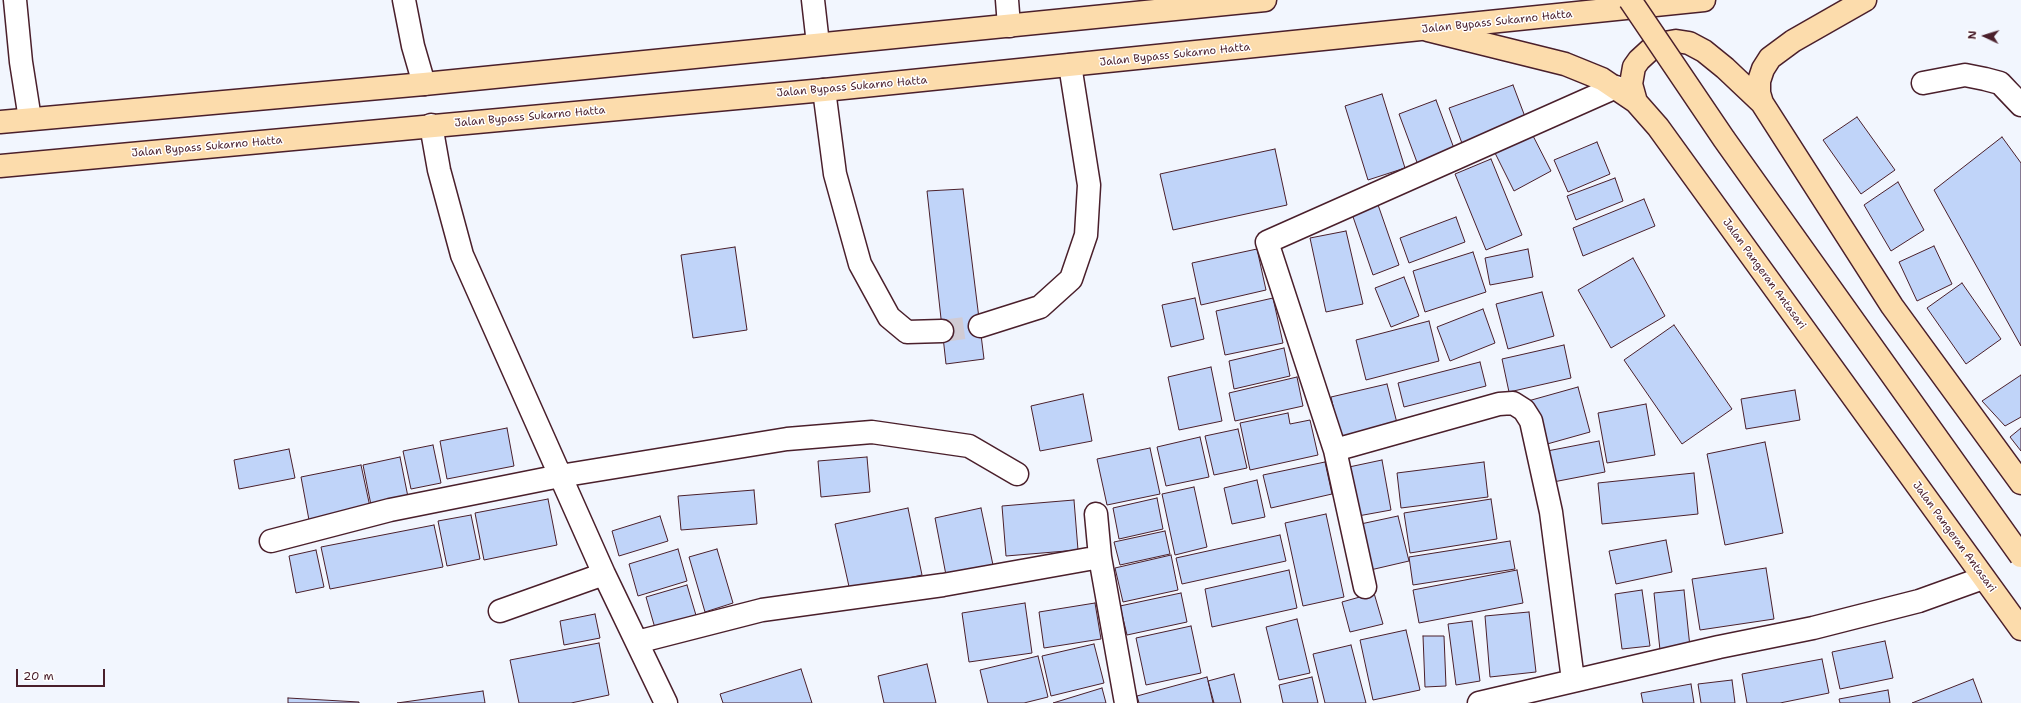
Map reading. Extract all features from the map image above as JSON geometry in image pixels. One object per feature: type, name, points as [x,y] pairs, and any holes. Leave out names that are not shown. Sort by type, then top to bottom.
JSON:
[{"type":"main road","points":[[0,122],[424,84],[1265,0]]},
{"type":"main road","points":[[1630,0],[1724,139],[2021,556]]},
{"type":"main road","name":"Jalan Bypass Sukarno Hatta","points":[[0,166],[824,90],[1427,30],[1704,0]]},
{"type":"main road","points":[[1865,0],[1787,44],[1770,58],[1763,69],[1759,81],[1758,93],[1762,103],[1892,306],[2021,483]]},
{"type":"main road","name":"Jalan Pangeran Antasari","points":[[1427,30],[1565,64],[1616,87],[1636,102],[1658,127],[2021,629]]},
{"type":"main road","points":[[1636,102],[1631,84],[1634,67],[1639,60],[1659,44],[1676,41],[1689,43],[1704,51],[1725,68],[1762,103]]},
{"type":"street","points":[[15,0],[21,62],[30,119]]},
{"type":"street","points":[[404,0],[413,46],[424,84]]},
{"type":"street","points":[[813,0],[818,44]]},
{"type":"street","points":[[1007,0],[1009,26]]},
{"type":"street","points":[[980,326],[1040,307],[1071,279],[1086,235],[1089,185],[1070,66]]},
{"type":"street","points":[[1923,83],[1964,74],[2000,83],[2021,105]]},
{"type":"street","points":[[1364,587],[1334,450],[1267,242],[1616,87]]},
{"type":"street","points":[[824,90],[835,174],[860,264],[889,318],[907,332],[942,331]]},
{"type":"street","points":[[432,125],[439,170],[462,255],[604,574],[666,703]]},
{"type":"street","points":[[1334,450],[1499,404],[1513,403],[1524,410],[1531,421],[1551,512],[1573,680]]},
{"type":"street","points":[[271,541],[390,510],[560,476],[787,439],[872,432],[969,446],[1017,474]]},
{"type":"street","points":[[1096,514],[1100,557],[1126,703]]},
{"type":"street","points":[[637,642],[762,610],[943,585],[1100,557]]},
{"type":"street","points":[[500,611],[604,574]]},
{"type":"street","points":[[1482,703],[1573,680],[1719,647],[1813,628],[1919,601],[1983,578]]},
{"type":"building","points":[[1513,85],[1527,122],[1463,146],[1449,108]]},
{"type":"building","points":[[1382,94],[1405,168],[1368,180],[1345,106]]},
{"type":"building","points":[[1436,100],[1455,151],[1418,165],[1399,114]]},
{"type":"building","points":[[1857,117],[1895,170],[1861,194],[1823,140]]},
{"type":"building","points":[[1529,128],[1551,171],[1514,191],[1492,147]]},
{"type":"building","points":[[2002,137],[2021,163],[2021,346],[1934,190]]},
{"type":"building","points":[[1597,142],[1610,174],[1568,192],[1554,160]]},
{"type":"building","points":[[1275,149],[1287,205],[1173,230],[1160,174]]},
{"type":"building","points":[[1491,159],[1522,235],[1486,250],[1455,174]]},
{"type":"building","points":[[1615,178],[1623,201],[1576,220],[1567,196]]},
{"type":"building","points":[[1898,182],[1924,230],[1891,251],[1864,205]]},
{"type":"building","points":[[963,189],[984,359],[946,364],[927,191]]},
{"type":"building","points":[[1376,199],[1399,265],[1373,275],[1350,208]]},
{"type":"building","points":[[1644,199],[1655,226],[1583,256],[1573,228]]},
{"type":"building","points":[[1456,217],[1465,242],[1409,263],[1400,238]]},
{"type":"building","points":[[1346,231],[1363,304],[1326,312],[1310,238]]},
{"type":"building","points":[[1934,246],[1952,284],[1917,301],[1899,262]]},
{"type":"building","points":[[735,247],[747,330],[693,338],[681,255]]},
{"type":"building","points":[[1257,249],[1266,290],[1201,305],[1192,263]]},
{"type":"building","points":[[1528,249],[1533,277],[1490,285],[1485,258]]},
{"type":"building","points":[[1473,252],[1486,292],[1425,312],[1413,271]]},
{"type":"building","points":[[1633,258],[1665,316],[1611,348],[1578,290]]},
{"type":"building","points":[[1404,277],[1419,316],[1391,327],[1375,288]]},
{"type":"building","points":[[1962,283],[2001,339],[1966,364],[1927,308]]},
{"type":"building","points":[[1542,292],[1554,336],[1508,349],[1496,304]]},
{"type":"building","points":[[1195,298],[1204,339],[1171,347],[1162,305]]},
{"type":"building","points":[[1273,298],[1283,343],[1225,355],[1216,311]]},
{"type":"building","points":[[1483,309],[1495,343],[1450,361],[1437,327]]},
{"type":"building","points":[[1429,321],[1439,361],[1366,380],[1356,340]]},
{"type":"building","points":[[1674,325],[1732,409],[1682,444],[1624,360]]},
{"type":"building","points":[[1564,345],[1571,378],[1509,392],[1502,359]]},
{"type":"building","points":[[1284,348],[1290,376],[1234,389],[1229,361]]},
{"type":"building","points":[[1480,362],[1486,386],[1404,407],[1398,383]]},
{"type":"building","points":[[1211,367],[1222,421],[1179,430],[1168,377]]},
{"type":"building","points":[[2021,375],[2021,417],[2005,426],[1982,401]]},
{"type":"building","points":[[1297,377],[1303,406],[1235,421],[1229,393]]},
{"type":"building","points":[[1387,384],[1397,423],[1340,437],[1331,397]]},
{"type":"building","points":[[1578,387],[1590,432],[1540,446],[1528,401]]},
{"type":"building","points":[[1795,390],[1800,420],[1746,429],[1741,399]]},
{"type":"building","points":[[1083,394],[1092,441],[1040,451],[1031,406]]},
{"type":"building","points":[[1646,404],[1655,455],[1607,463],[1598,413]]},
{"type":"building","points":[[1288,413],[1290,424],[1310,420],[1318,455],[1250,470],[1240,423]]},
{"type":"building","points":[[507,428],[514,466],[447,479],[440,441]]},
{"type":"building","points":[[2021,428],[2021,451],[2010,437]]},
{"type":"building","points":[[1238,429],[1247,468],[1214,475],[1205,436]]},
{"type":"building","points":[[1200,437],[1209,477],[1166,486],[1157,447]]},
{"type":"building","points":[[1599,441],[1605,472],[1548,483],[1542,452]]},
{"type":"building","points":[[1765,442],[1783,533],[1725,545],[1707,454]]},
{"type":"building","points":[[433,445],[441,483],[411,489],[403,451]]},
{"type":"building","points":[[1150,448],[1160,494],[1107,505],[1097,459]]},
{"type":"building","points":[[289,449],[295,478],[239,489],[234,460]]},
{"type":"building","points":[[400,457],[408,497],[371,505],[363,465]]},
{"type":"building","points":[[867,457],[870,492],[821,497],[818,461]]},
{"type":"building","points":[[1382,460],[1391,510],[1358,516],[1349,467]]},
{"type":"building","points":[[1325,462],[1332,494],[1271,508],[1263,475]]},
{"type":"building","points":[[1484,462],[1488,497],[1401,508],[1397,473]]},
{"type":"building","points":[[361,465],[370,507],[309,520],[301,477]]},
{"type":"building","points":[[1694,473],[1698,514],[1602,524],[1598,483]]},
{"type":"building","points":[[1257,480],[1265,517],[1232,524],[1224,488]]},
{"type":"building","points":[[1194,487],[1207,547],[1175,555],[1162,494]]},
{"type":"building","points":[[754,490],[757,524],[681,530],[678,496]]},
{"type":"building","points":[[1157,498],[1163,529],[1119,539],[1113,508]]},
{"type":"building","points":[[548,499],[557,545],[484,560],[475,513]]},
{"type":"building","points":[[1491,499],[1497,539],[1410,553],[1404,513]]},
{"type":"building","points":[[1074,500],[1078,550],[1006,556],[1002,506]]},
{"type":"building","points":[[908,508],[922,575],[850,591],[835,524]]},
{"type":"building","points":[[981,508],[993,565],[946,575],[935,518]]},
{"type":"building","points":[[1326,514],[1344,597],[1303,606],[1285,523]]},
{"type":"building","points":[[471,515],[480,559],[447,566],[438,521]]},
{"type":"building","points":[[660,516],[668,541],[619,556],[612,531]]},
{"type":"building","points":[[1398,516],[1409,561],[1366,571],[1356,525]]},
{"type":"building","points":[[434,525],[443,567],[330,589],[321,547]]},
{"type":"building","points":[[1165,531],[1170,554],[1120,565],[1114,542]]},
{"type":"building","points":[[1280,535],[1286,561],[1182,584],[1176,558]]},
{"type":"building","points":[[1666,540],[1672,572],[1616,584],[1609,551]]},
{"type":"building","points":[[1510,541],[1515,569],[1413,585],[1409,557]]},
{"type":"building","points":[[678,549],[687,581],[638,596],[629,564]]},
{"type":"building","points":[[717,549],[733,603],[705,612],[689,557]]},
{"type":"building","points":[[316,550],[324,587],[296,593],[289,556]]},
{"type":"building","points":[[1171,555],[1178,590],[1123,602],[1115,568]]},
{"type":"building","points":[[1766,568],[1774,619],[1700,630],[1692,579]]},
{"type":"building","points":[[1289,570],[1297,608],[1212,627],[1205,589]]},
{"type":"building","points":[[1517,570],[1523,603],[1419,623],[1413,590]]},
{"type":"building","points":[[687,585],[698,622],[657,635],[646,597]]},
{"type":"building","points":[[1642,590],[1650,646],[1622,649],[1615,594]]},
{"type":"building","points":[[1684,590],[1690,647],[1660,650],[1654,593]]},
{"type":"building","points":[[1181,593],[1187,622],[1127,635],[1120,606]]},
{"type":"building","points":[[1374,593],[1383,624],[1350,632],[1342,602]]},
{"type":"building","points":[[1025,603],[1032,653],[969,662],[962,613]]},
{"type":"building","points":[[1095,603],[1101,639],[1044,648],[1039,612]]},
{"type":"building","points":[[1529,612],[1536,672],[1490,677],[1485,616]]},
{"type":"building","points":[[595,614],[600,638],[564,645],[560,621]]},
{"type":"building","points":[[1297,619],[1310,673],[1279,680],[1266,627]]},
{"type":"building","points":[[1472,621],[1480,681],[1456,685],[1448,624]]},
{"type":"building","points":[[1191,626],[1201,673],[1146,685],[1136,638]]},
{"type":"building","points":[[1406,630],[1420,690],[1373,700],[1360,640]]},
{"type":"building","points":[[1423,636],[1444,636],[1446,686],[1425,687]]},
{"type":"building","points":[[1885,641],[1893,678],[1840,689],[1832,652]]},
{"type":"building","points":[[599,643],[609,695],[571,703],[519,703],[510,660]]},
{"type":"building","points":[[1094,644],[1104,683],[1051,696],[1042,656]]},
{"type":"building","points":[[1351,645],[1366,703],[1325,703],[1313,654]]},
{"type":"building","points":[[1038,656],[1048,697],[1024,703],[988,703],[980,670]]},
{"type":"building","points":[[1822,659],[1829,693],[1780,703],[1747,703],[1742,674]]},
{"type":"building","points":[[927,664],[936,703],[884,703],[878,676]]},
{"type":"building","points":[[801,669],[812,703],[723,703],[720,694]]},
{"type":"building","points":[[1234,674],[1241,703],[1213,703],[1208,681]]},
{"type":"building","points":[[1207,677],[1214,703],[1139,703],[1137,696]]},
{"type":"building","points":[[1312,677],[1318,703],[1283,703],[1279,685]]},
{"type":"building","points":[[1973,679],[1982,703],[1912,703]]},
{"type":"building","points":[[1732,680],[1735,703],[1701,703],[1698,684]]},
{"type":"building","points":[[1691,684],[1694,703],[1643,703],[1641,693]]},
{"type":"building","points":[[1102,688],[1106,703],[1053,703]]},
{"type":"building","points":[[1888,690],[1890,703],[1840,703],[1839,699]]},
{"type":"building","points":[[483,691],[485,703],[397,703]]},
{"type":"building","points":[[288,698],[359,702],[359,703],[288,703]]},
{"type":"tunnel","points":[[942,331],[980,326]]}]
